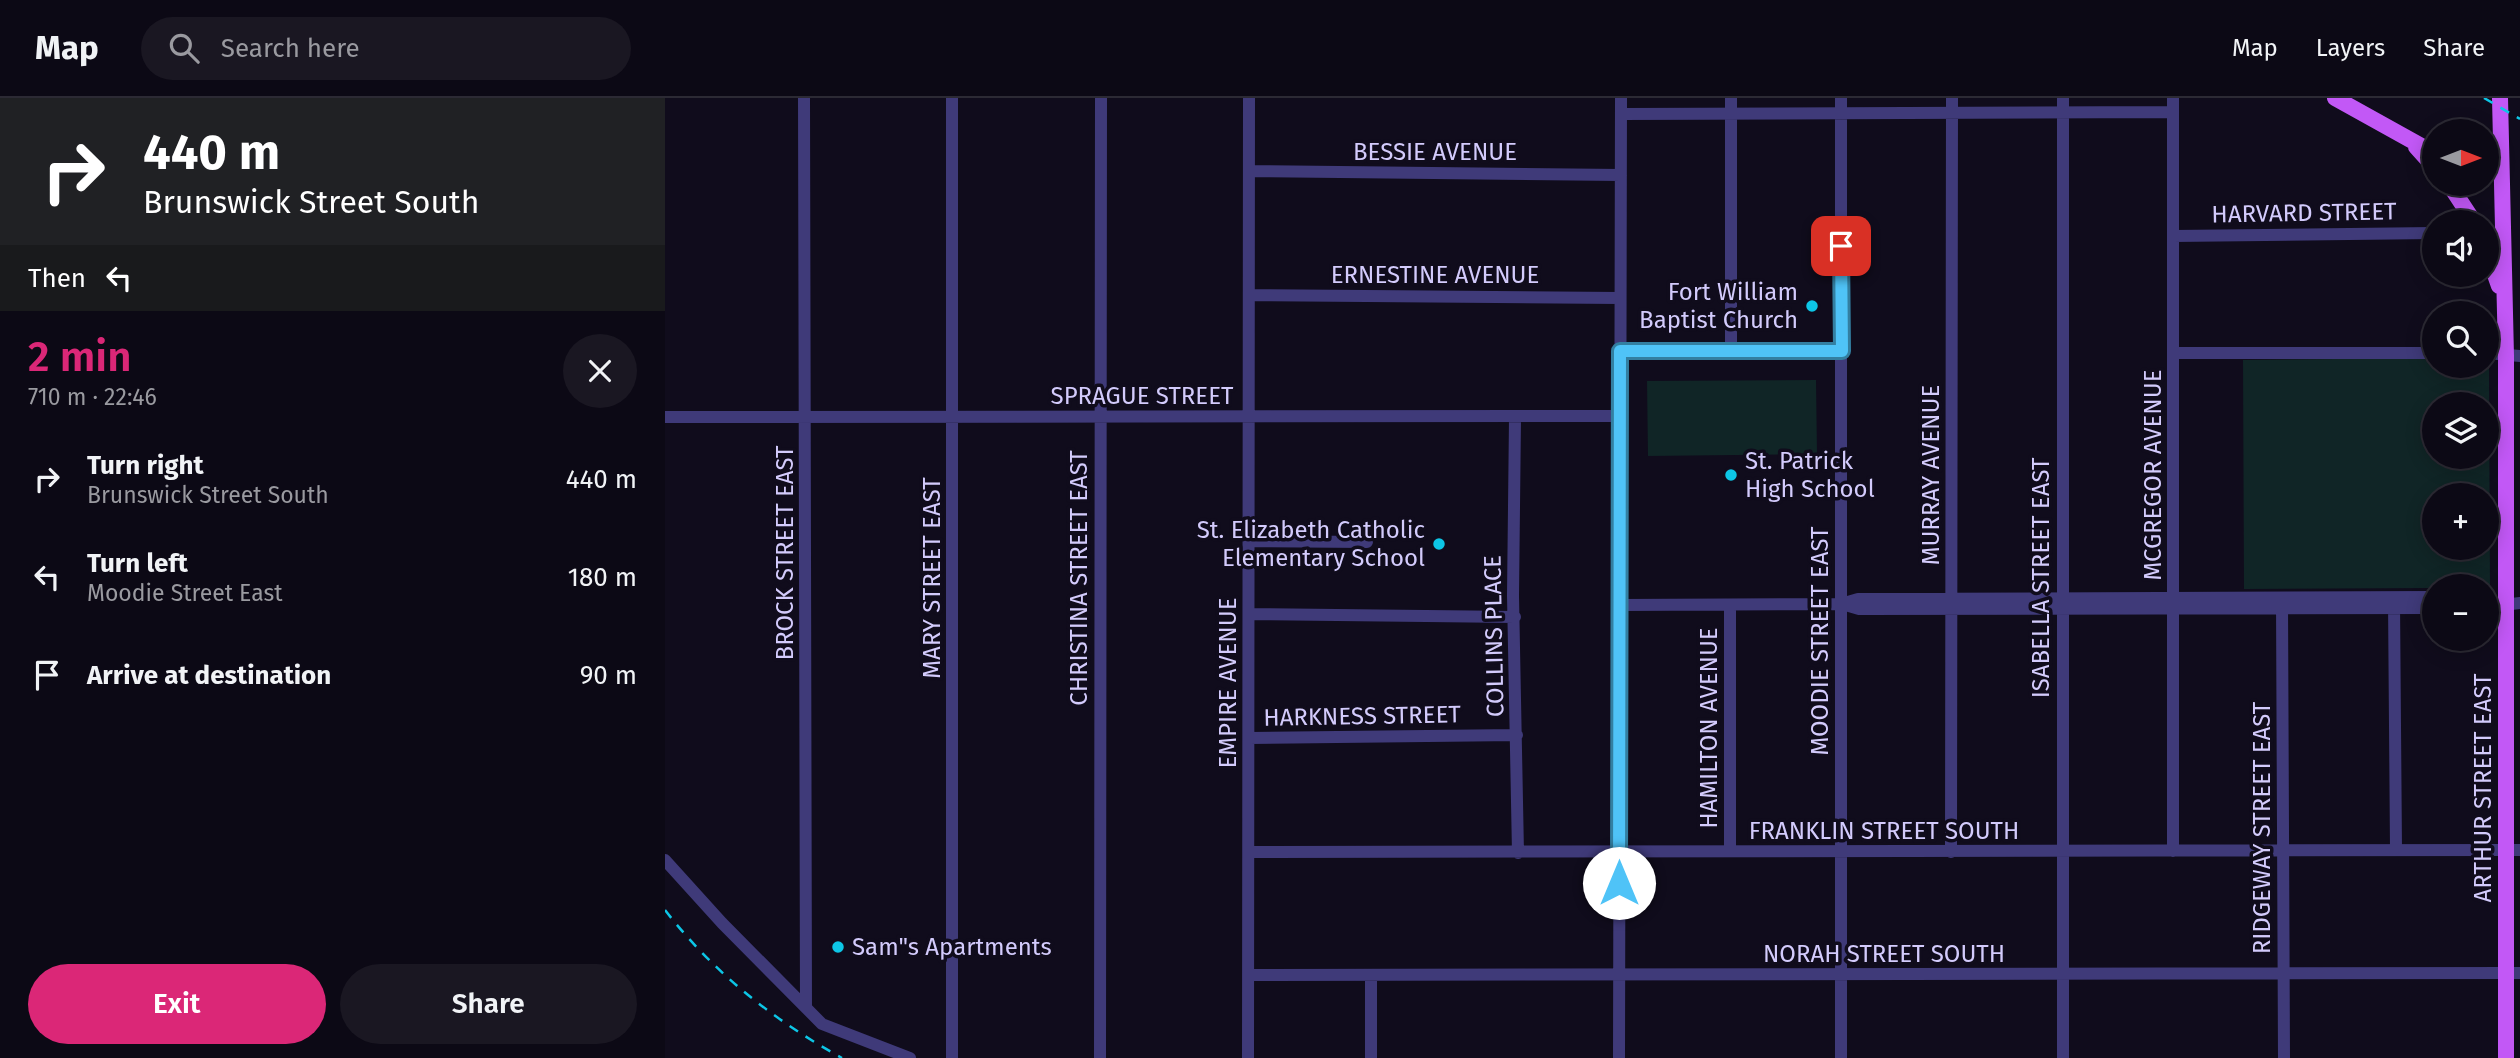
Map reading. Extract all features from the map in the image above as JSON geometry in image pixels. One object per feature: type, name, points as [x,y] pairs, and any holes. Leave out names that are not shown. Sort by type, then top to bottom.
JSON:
[{"type":"main road","points":[[2335,98],[2422,146]]},
{"type":"main road","name":"ARTHUR STREET EAST","points":[[2500,98],[2505,302],[2513,356],[2513,973],[2506,1058]]},
{"type":"main road","points":[[2410,141],[2422,154]]},
{"type":"main road","points":[[2499,285],[2505,302]]},
{"type":"street","name":"BROCK STREET EAST","points":[[804,98],[806,1009]]},
{"type":"street","name":"MARY STREET EAST","points":[[952,1058],[953,98]]},
{"type":"street","name":"CHRISTINA STREET EAST","points":[[1100,1058],[1101,98]]},
{"type":"street","name":"EMPIRE AVENUE","points":[[1248,1058],[1249,98]]},
{"type":"street","points":[[1619,1058],[1621,98]]},
{"type":"street","points":[[1731,98],[1731,350]]},
{"type":"street","name":"MOODIE STREET EAST","points":[[1841,98],[1841,1058]]},
{"type":"street","name":"MURRAY AVENUE","points":[[1951,852],[1952,98]]},
{"type":"street","name":"ISABELLA STREET EAST","points":[[2063,98],[2063,1058]]},
{"type":"street","name":"MCGREGOR AVENUE","points":[[2173,98],[2173,851]]},
{"type":"street","points":[[1621,114],[2173,112]]},
{"type":"street","name":"BESSIE AVENUE","points":[[1249,172],[1621,175]]},
{"type":"street","name":"HARVARD STREET","points":[[2173,236],[2422,233]]},
{"type":"street","name":"ERNESTINE AVENUE","points":[[1249,295],[1620,298]]},
{"type":"street","points":[[1620,351],[1842,351]]},
{"type":"street","points":[[2174,353],[2422,353]]},
{"type":"street","name":"SPRAGUE STREET","points":[[665,417],[1620,416]]},
{"type":"street","name":"COLLINS PLACE","points":[[1514,418],[1513,596],[1518,853]]},
{"type":"street","points":[[1249,541],[1367,542]]},
{"type":"street","points":[[2394,603],[2422,599]]},
{"type":"street","points":[[1620,605],[1841,604],[1858,600],[1951,604],[2394,603],[2422,606]]},
{"type":"street","name":"RIDGEWAY STREET EAST","points":[[2282,603],[2284,1058]]},
{"type":"street","points":[[2394,603],[2396,850]]},
{"type":"street","name":"HAMILTON AVENUE","points":[[1730,605],[1730,851]]},
{"type":"street","points":[[1249,614],[1515,617]]},
{"type":"street","name":"HARKNESS STREET","points":[[1249,738],[1517,735]]},
{"type":"street","name":"FRANKLIN STREET SOUTH","points":[[1249,852],[2513,850]]},
{"type":"street","points":[[665,860],[822,1024],[910,1058]]},
{"type":"street","name":"NORAH STREET SOUTH","points":[[1249,975],[2513,973]]},
{"type":"street","points":[[1371,975],[1371,1058]]},
{"type":"green space","points":[[2422,358],[2422,378],[2489,378],[2489,392],[2422,392],[2422,469],[2489,469],[2490,483],[2422,483],[2422,560],[2490,560],[2490,574],[2422,574],[2422,588],[2244,589],[2243,360]]},
{"type":"green space","points":[[1816,380],[1817,454],[1648,456],[1647,381]]},
{"type":"railway","points":[[2484,98],[2520,119]]},
{"type":"railway","points":[[665,910],[703,954],[746,993],[792,1028],[842,1058]]},
{"type":"place","name":"Fort William Baptist Church","points":[[1812,306]]},
{"type":"place","name":"St. Patrick High School","points":[[1731,475]]},
{"type":"place","name":"St. Elizabeth Catholic Elementary School","points":[[1439,544]]},
{"type":"place","name":"Sam\"s Apartments","points":[[838,947]]},
{"type":"route","points":[[1619,883],[1620,351],[1842,351],[1841,246]]}]
